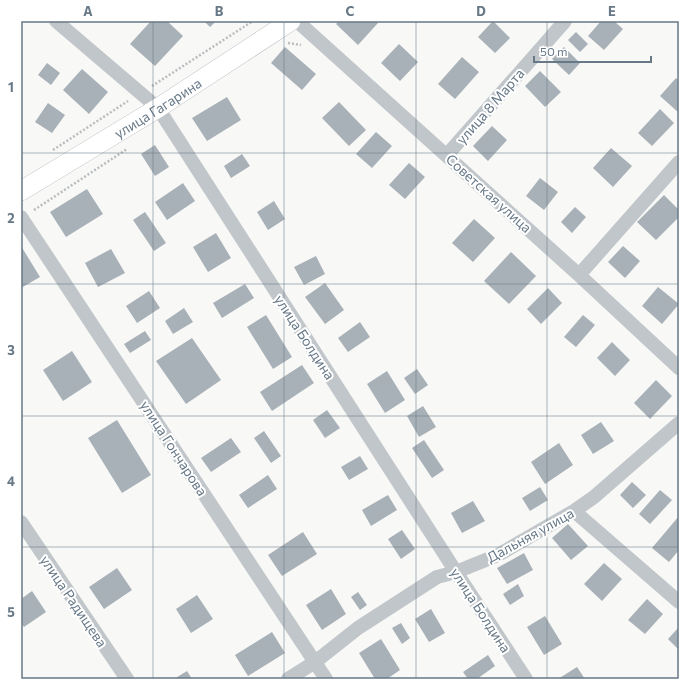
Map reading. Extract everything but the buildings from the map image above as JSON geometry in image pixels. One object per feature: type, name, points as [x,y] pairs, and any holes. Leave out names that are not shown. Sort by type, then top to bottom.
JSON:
[{"type":"main road","name":"улица Гагарина","points":[[21,191],[158,108],[291,21]]},
{"type":"street","name":"улица Болдина","points":[[56,21],[158,108],[526,679]]},
{"type":"street","name":"Советская улица","points":[[297,21],[447,155],[679,368]]},
{"type":"street","name":"улица 8 Марта","points":[[447,155],[565,21]]},
{"type":"street","points":[[579,275],[679,162]]},
{"type":"street","name":"улица Гончарова","points":[[21,217],[326,679]]},
{"type":"street","name":"Дальняя улица","points":[[288,679],[315,662],[358,628],[437,577],[456,572],[498,554],[574,511],[594,497],[679,423]]},
{"type":"street","points":[[574,511],[679,602]]},
{"type":"street","name":"улица Радищева","points":[[21,522],[127,679]]}]
